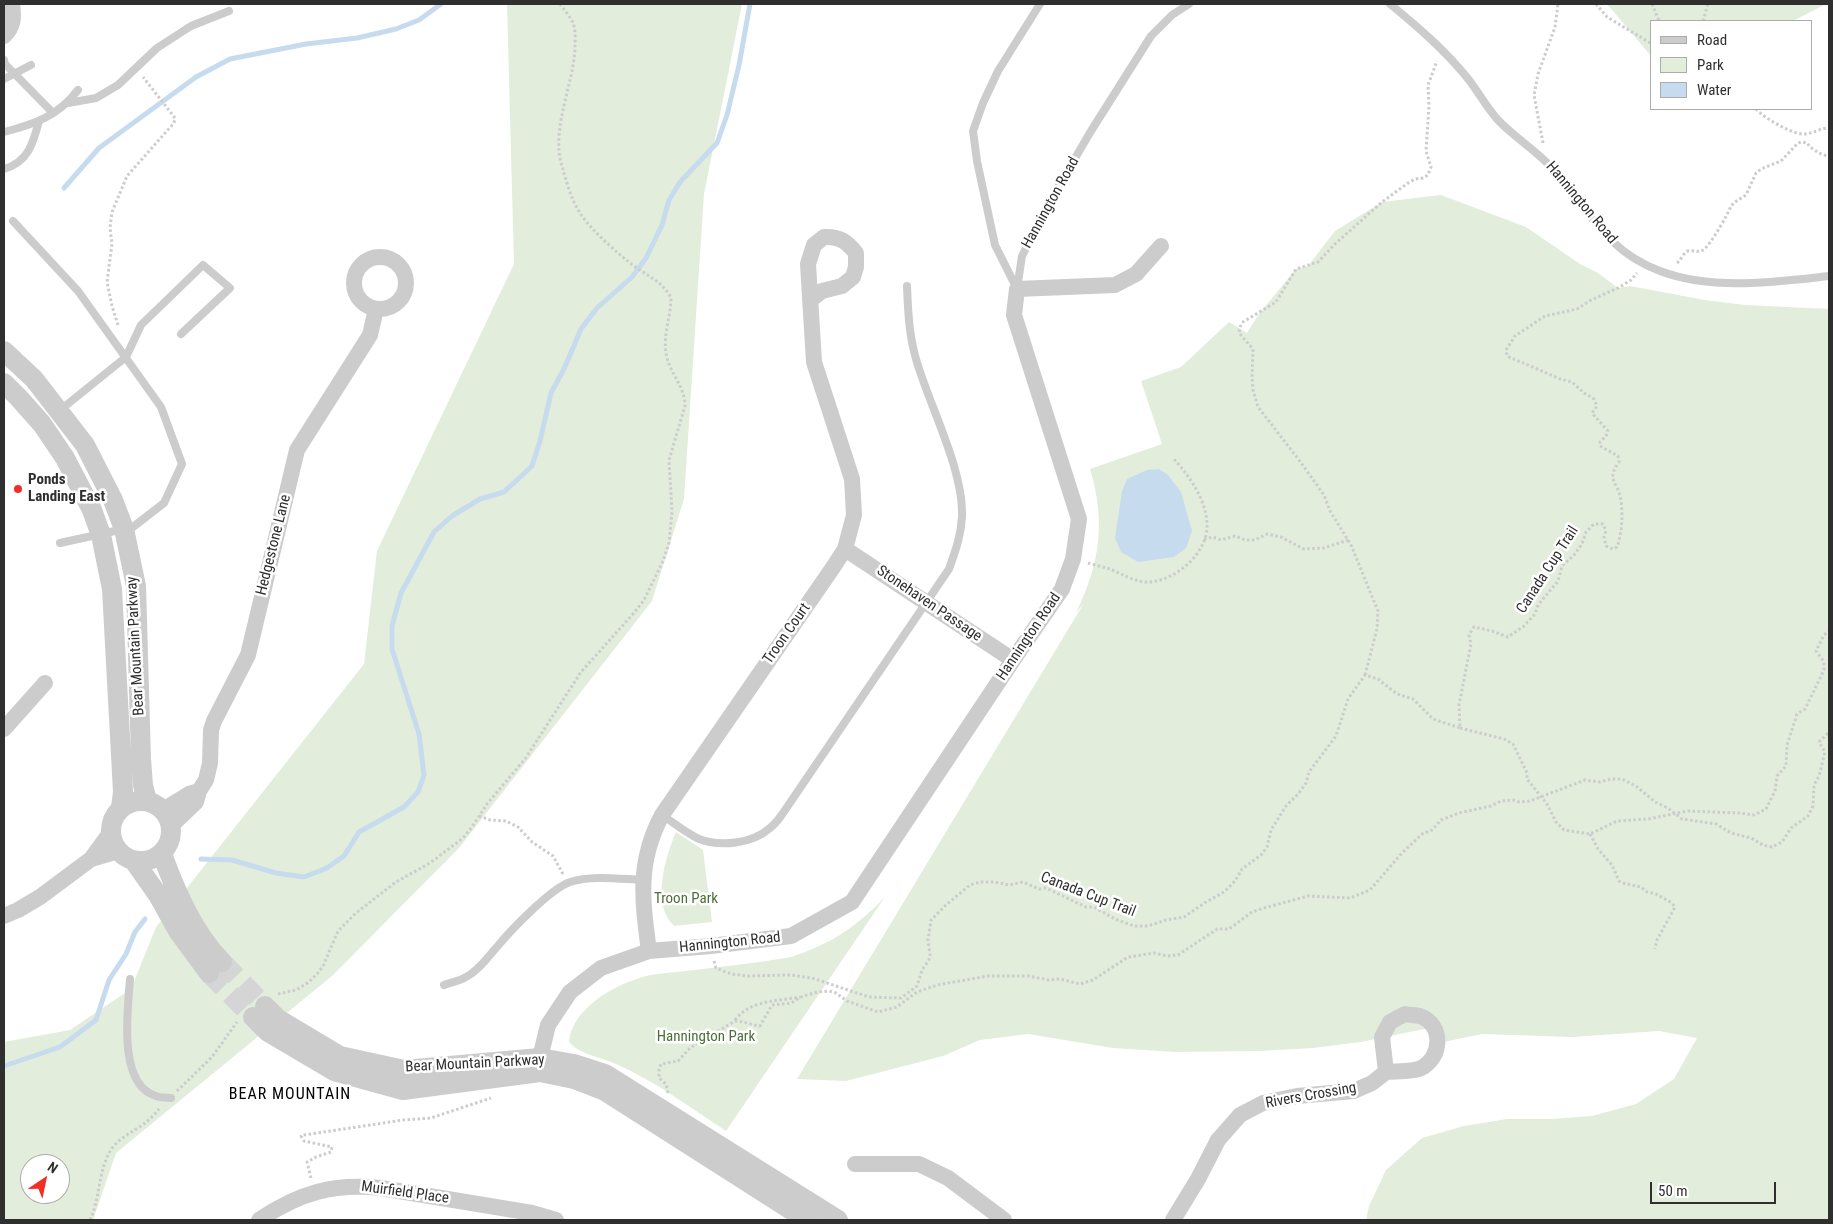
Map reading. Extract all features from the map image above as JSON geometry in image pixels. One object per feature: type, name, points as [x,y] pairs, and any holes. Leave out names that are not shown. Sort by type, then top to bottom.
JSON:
[{"type":"street","points":[[4,36],[12,27],[14,15],[12,4]]},
{"type":"street","points":[[1017,289],[1115,285],[1136,274],[1161,246]]},
{"type":"street","name":"Hannington Road","points":[[540,1065],[548,1025],[570,992],[601,968],[649,951],[711,946],[791,936],[852,902],[1062,589],[1073,559],[1080,519],[1014,315],[1017,289]]},
{"type":"street","name":"Troon Court","points":[[649,951],[642,880],[653,833],[662,816],[845,549],[854,515],[852,479],[814,362],[810,300]]},
{"type":"street","name":"Hedgestone Lane","points":[[160,812],[196,802],[199,791],[206,780],[210,763],[211,730],[248,654],[297,450],[370,335],[376,309]]},
{"type":"street","name":"Bear Mountain Parkway","points":[[4,351],[34,379],[70,467],[92,510],[101,535],[112,589],[123,792],[121,808]]},
{"type":"street","name":"Bear Mountain Parkway","points":[[4,383],[18,397],[51,417],[85,445],[113,500],[124,530],[136,586],[143,785],[160,812]]},
{"type":"street","name":"Stonehaven Passage","points":[[845,549],[1013,660]]},
{"type":"street","points":[[4,729],[46,683]]},
{"type":"street","points":[[121,848],[144,862],[162,854],[168,846],[171,836],[160,812],[138,801],[129,803],[121,808],[111,824],[121,848],[158,895],[178,931],[216,967],[216,955],[192,922],[176,891],[162,854]]},
{"type":"street","points":[[5,912],[18,910],[40,897],[91,859],[121,848]]},
{"type":"street","name":"Bear Mountain Parkway","points":[[263,1006],[268,1032],[334,1072],[403,1090],[540,1065],[574,1064],[605,1074],[838,1220]]},
{"type":"street","name":"Bear Mountain Parkway","points":[[540,1065],[605,1091],[807,1220]]},
{"type":"street","name":"Rivers Crossing","points":[[1173,1220],[1198,1180],[1218,1140],[1240,1115],[1263,1103],[1280,1099],[1354,1091],[1372,1083],[1386,1072]]},
{"type":"street","points":[[855,1164],[918,1164],[948,1178],[1004,1220]]},
{"type":"street","name":"Muirfield Place","points":[[259,1220],[298,1197],[357,1186],[382,1188],[532,1213],[556,1220]]},
{"type":"lane","points":[[1017,289],[995,245],[977,161],[974,131],[983,103],[998,71],[1040,4]]},
{"type":"lane","name":"Hannington Road","points":[[1017,289],[1022,256],[1054,194],[1091,131],[1151,36],[1172,15],[1189,4]]},
{"type":"lane","name":"Hannington Road","points":[[1390,4],[1444,52],[1468,79],[1497,119],[1515,137],[1545,161],[1612,242],[1634,260],[1690,280],[1734,283],[1829,276]]},
{"type":"lane","points":[[68,103],[96,98],[118,85],[157,48],[191,26],[229,11]]},
{"type":"lane","points":[[4,60],[5,64],[53,113]]},
{"type":"lane","points":[[4,79],[31,65]]},
{"type":"lane","points":[[4,132],[39,121],[68,103],[78,90]]},
{"type":"lane","points":[[4,169],[21,162],[33,143],[39,121]]},
{"type":"lane","points":[[13,220],[78,290],[126,357],[161,408],[182,464],[164,504],[133,527],[60,543]]},
{"type":"lane","points":[[51,417],[126,357],[141,325],[203,265],[230,288],[181,334]]},
{"type":"lane","points":[[662,816],[697,838],[711,843],[743,841],[757,836],[770,828],[781,816],[949,569],[958,546],[962,516],[960,491],[916,358],[909,324],[907,286]]},
{"type":"lane","points":[[444,985],[466,978],[477,969],[507,935],[552,893],[567,883],[598,878],[642,880]]},
{"type":"lane","points":[[130,978],[127,1035],[133,1070],[142,1087],[155,1096],[171,1098]]},
{"type":"path","points":[[263,1006],[309,982],[323,966],[338,931],[345,922],[396,882],[430,863],[463,838],[486,804],[525,758],[581,672],[633,614],[654,582],[663,561],[671,527],[668,460],[683,418],[685,397],[669,364],[666,352],[672,298],[668,290],[633,265],[591,226],[571,196],[560,160],[559,148],[562,120],[574,66],[576,35],[573,23],[560,4]]},
{"type":"path","points":[[1545,161],[1534,95],[1538,74],[1555,27],[1558,4]]},
{"type":"path","points":[[1596,4],[1607,17],[1650,43]]},
{"type":"path","points":[[1652,4],[1659,20]]},
{"type":"path","points":[[1703,20],[1708,4]]},
{"type":"path","points":[[1444,52],[1434,65],[1428,85],[1429,106],[1426,151],[1431,166],[1428,175],[1408,183],[1382,202],[1318,262],[1296,270],[1276,302],[1243,322],[1239,333],[1253,349],[1253,384],[1258,407],[1324,495],[1330,511],[1348,540],[1378,611],[1376,629],[1365,675],[1378,679],[1397,694],[1413,699],[1433,719],[1460,728],[1504,738],[1512,744],[1527,773],[1527,779],[1547,804],[1556,822],[1564,830],[1590,834],[1617,821],[1648,819],[1688,811],[1754,815],[1766,808],[1775,791],[1777,776],[1786,766],[1787,745],[1797,714],[1805,709],[1824,670],[1824,662],[1816,651],[1824,635],[1829,631]]},
{"type":"path","points":[[119,328],[112,306],[108,282],[112,244],[110,228],[112,212],[127,176],[174,123],[175,118],[142,75]]},
{"type":"path","points":[[1757,110],[1766,119],[1797,134],[1808,134],[1829,128]]},
{"type":"path","name":"Canada Cup Trail","points":[[1460,728],[1459,705],[1462,681],[1470,644],[1469,635],[1474,627],[1508,637],[1524,626],[1535,614],[1538,605],[1558,580],[1562,566],[1574,555],[1582,544],[1586,532],[1594,524],[1603,524],[1606,531],[1604,537],[1606,546],[1613,549],[1617,548],[1621,536],[1621,499],[1612,478],[1614,469],[1619,462],[1618,456],[1600,446],[1600,442],[1608,431],[1592,413],[1597,406],[1594,399],[1572,382],[1560,379],[1507,356],[1506,350],[1515,336],[1545,316],[1577,309],[1591,300],[1618,288],[1631,280],[1639,270],[1650,267],[1669,267],[1679,263],[1685,253],[1689,251],[1703,251],[1735,202],[1746,195],[1756,173],[1781,161],[1798,143],[1807,143],[1814,150],[1829,157]]},
{"type":"path","points":[[1073,559],[1109,569],[1134,580],[1149,582],[1166,578],[1183,570],[1197,555],[1208,526],[1203,505],[1192,482],[1173,458]]},
{"type":"path","points":[[1204,539],[1213,537],[1221,540],[1235,536],[1245,540],[1255,540],[1267,534],[1282,537],[1304,549],[1324,548],[1348,540]]},
{"type":"path","name":"Canada Cup Trail","points":[[711,946],[716,968],[731,974],[748,976],[790,975],[812,978],[869,997],[901,998],[917,986],[922,970],[929,960],[928,940],[932,920],[946,905],[970,885],[980,882],[995,882],[1009,885],[1023,882],[1039,889],[1046,888],[1086,906],[1094,907],[1115,919],[1134,926],[1148,926],[1184,917],[1224,892],[1235,881],[1242,868],[1261,855],[1267,847],[1271,830],[1286,806],[1306,783],[1308,772],[1336,736],[1348,699],[1365,675]]},
{"type":"path","points":[[669,1096],[666,1084],[659,1078],[658,1068],[661,1064],[678,1061],[690,1048],[735,1021],[739,1015],[755,1005],[829,991],[878,1012],[890,1010],[917,992],[937,985],[988,976],[1028,976],[1049,980],[1060,979],[1080,984],[1093,980],[1128,957],[1154,953],[1167,956],[1178,955],[1217,929],[1229,929],[1252,912],[1264,908],[1308,896],[1350,898],[1370,890],[1402,853],[1422,834],[1432,830],[1441,820],[1459,813],[1491,806],[1501,800],[1530,801],[1585,780],[1600,782],[1611,779],[1622,780],[1636,786],[1650,798],[1682,818],[1716,824],[1731,833],[1751,838],[1763,845],[1772,847],[1782,842],[1791,828],[1808,816],[1813,806],[1814,785],[1819,776],[1825,752],[1819,742],[1829,732]]},
{"type":"path","points":[[479,816],[490,820],[506,821],[518,827],[532,842],[553,856],[567,883]]},
{"type":"path","points":[[1590,834],[1598,849],[1612,865],[1619,880],[1623,883],[1641,887],[1675,906],[1657,940],[1655,949]]},
{"type":"path","points":[[735,1021],[743,1021],[760,1026],[772,1005],[796,1002],[803,996]]},
{"type":"path","points":[[316,1193],[307,1162],[316,1156],[330,1152],[332,1148],[304,1141],[302,1139],[304,1135],[403,1120],[431,1118],[468,1105],[496,1098]]},
{"type":"green space","points":[[507,4],[742,4],[704,194],[684,499],[652,601],[459,848],[332,976],[116,1153],[93,1220],[4,1220],[4,1042],[70,1030],[131,989],[156,927],[364,664],[377,551],[514,264]]},
{"type":"green space","points":[[1607,4],[1826,4],[1795,20],[1650,20],[1650,55]]},
{"type":"green space","points":[[1441,195],[1526,227],[1618,288],[1630,286],[1705,300],[1745,305],[1829,309],[1829,1220],[1366,1220],[1369,1206],[1386,1170],[1422,1138],[1464,1126],[1507,1119],[1551,1119],[1592,1116],[1636,1104],[1674,1079],[1697,1038],[1659,1031],[1572,1037],[1482,1034],[1439,1043],[1434,1027],[1361,1042],[1313,1048],[1175,1052],[1113,1048],[1028,1034],[980,1040],[943,1056],[846,1081],[797,1079],[1084,603],[1076,613],[1091,577],[1098,542],[1098,507],[1090,469],[1162,444],[1141,381],[1181,367],[1229,322],[1247,333],[1259,314],[1296,269],[1308,266],[1335,231],[1382,202]]},
{"type":"green space","name":"Troon Park","points":[[676,832],[703,850],[712,922],[674,926],[667,917],[663,906],[662,881],[664,867]]},
{"type":"green space","name":"Hannington Park","points":[[885,897],[726,1131],[645,1078],[616,1064],[583,1052],[569,1041],[572,1029],[586,1009],[606,993],[618,987],[645,976],[656,974],[791,957],[831,940],[853,926]]},
{"type":"water","points":[[1159,469],[1168,475],[1181,492],[1192,531],[1186,548],[1174,557],[1138,562],[1121,552],[1115,538],[1122,491],[1127,479],[1147,470]]},
{"type":"waterway","points":[[64,188],[99,148],[196,77],[230,59],[306,44],[357,38],[396,29],[419,20],[441,4]]},
{"type":"waterway","points":[[201,859],[232,860],[276,873],[304,877],[327,868],[344,856],[359,832],[404,807],[418,792],[424,775],[419,734],[392,649],[392,626],[401,593],[434,532],[452,516],[480,499],[504,492],[532,466],[551,393],[564,369],[581,329],[597,308],[632,277],[646,258],[662,225],[669,200],[680,182],[717,143],[727,115],[739,65],[750,4]]},
{"type":"waterway","points":[[4,1066],[60,1047],[96,1020],[109,980],[126,954],[135,932],[145,919]]},
{"type":"tunnel","points":[[222,962],[265,1006]]},
{"type":"tunnel","points":[[209,973],[253,1017]]},
{"type":"place","name":"Ponds Landing East","points":[[18,489]]},
{"type":"district","name":"BEAR MOUNTAIN","points":[[290,1095]]}]
